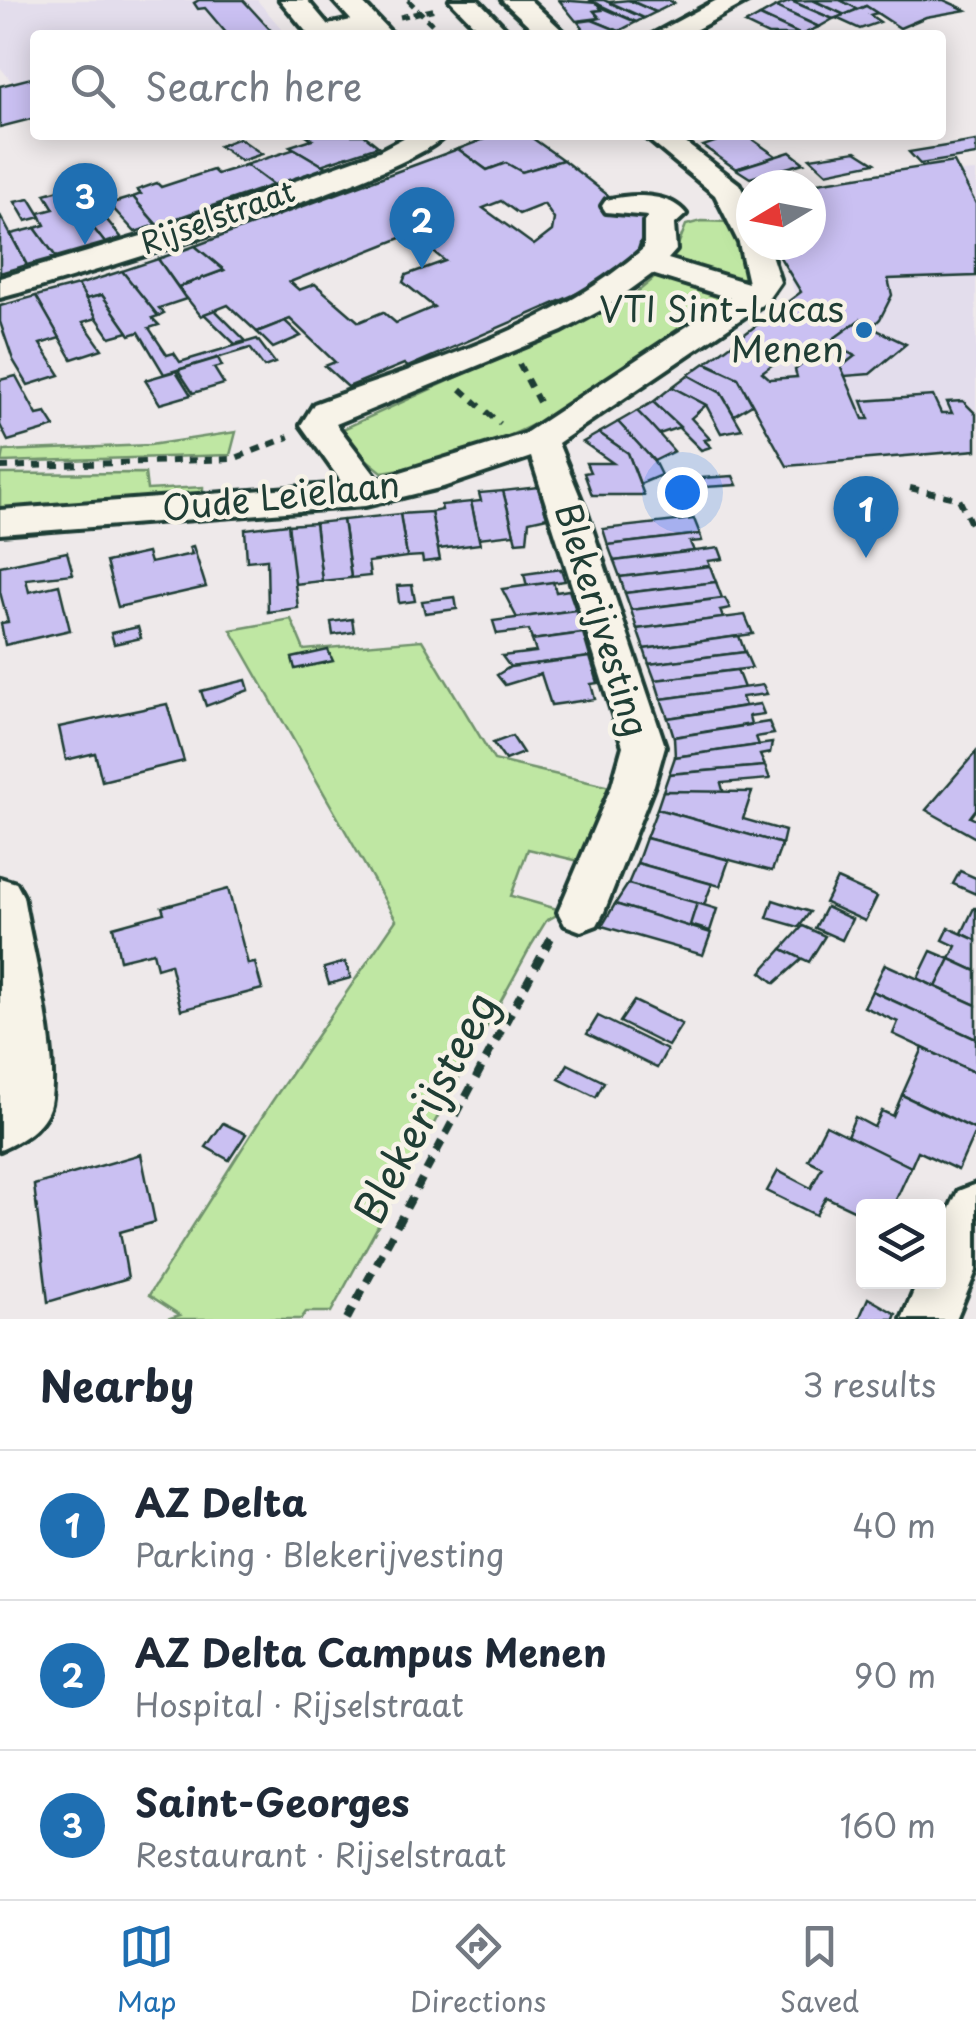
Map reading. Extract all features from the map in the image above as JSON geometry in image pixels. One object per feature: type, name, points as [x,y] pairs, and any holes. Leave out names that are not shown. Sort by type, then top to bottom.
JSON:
[{"type":"street","points":[[293,0],[319,30]]},
{"type":"street","points":[[346,0],[374,29]]},
{"type":"street","points":[[466,0],[494,30]]},
{"type":"street","points":[[516,0],[549,30]]},
{"type":"street","points":[[675,30],[737,0]]},
{"type":"street","name":"Rijselstraat","points":[[0,288],[159,241],[389,158],[423,140]]},
{"type":"street","points":[[663,140],[728,190],[736,207]]},
{"type":"street","points":[[364,494],[358,475],[318,425],[326,412],[507,341],[614,288],[648,264],[660,250],[659,222],[671,214],[645,204],[618,206]]},
{"type":"street","points":[[648,264],[755,295],[764,282],[757,260]]},
{"type":"street","name":"Oude Leielaan","points":[[0,522],[364,494],[458,472],[548,434],[755,295]]},
{"type":"street","name":"Blekerijvesting","points":[[548,434],[548,454],[644,746],[634,786],[569,919]]},
{"type":"street","points":[[0,896],[25,1049],[25,1105],[0,1127]]},
{"type":"street","points":[[929,1319],[976,1208]]},
{"type":"path","points":[[408,0],[438,30]]},
{"type":"path","points":[[374,29],[466,0]]},
{"type":"path","points":[[438,368],[514,436],[548,434],[546,415],[507,341]]},
{"type":"path","points":[[0,467],[234,459],[318,425]]},
{"type":"path","points":[[910,488],[959,499],[976,534]]},
{"type":"path","name":"Blekerijsteeg","points":[[347,1319],[569,919]]},
{"type":"shaded area","points":[[0,0],[257,0],[283,30],[30,30],[30,119],[0,127],[0,86],[12,82],[0,67]]},
{"type":"shaded area","name":"VTI Sint-Lucas Menen","points":[[954,162],[960,172],[976,171],[976,450],[787,466],[738,378],[706,363],[796,297],[784,260],[826,260],[826,182]]},
{"type":"green space","points":[[731,222],[736,260],[743,260],[748,278],[664,343],[578,401],[485,445],[382,472],[334,433],[629,299],[670,265],[686,225]]},
{"type":"green space","points":[[236,432],[230,455],[2,462],[4,451],[150,445]]},
{"type":"green space","points":[[145,473],[147,490],[203,487],[203,501],[0,512],[0,474]]},
{"type":"green space","points":[[291,619],[304,650],[422,640],[494,760],[614,788],[583,862],[528,849],[511,896],[564,911],[546,921],[532,944],[331,1312],[306,1312],[301,1319],[167,1319],[180,1315],[149,1295],[271,1103],[396,920],[231,630]]},
{"type":"building","points":[[243,0],[270,30],[224,30],[205,8],[198,9],[194,3]]},
{"type":"building","points":[[559,0],[597,3],[602,10],[594,11],[600,18],[576,21]]},
{"type":"building","points":[[589,0],[604,0],[644,18],[636,22]]},
{"type":"building","points":[[629,0],[656,12],[644,18],[609,2]]},
{"type":"building","points":[[629,0],[668,0],[674,3],[656,12]]},
{"type":"building","points":[[813,0],[845,15],[833,19],[791,1]]},
{"type":"building","points":[[813,0],[840,0],[858,9],[845,15]]},
{"type":"building","points":[[840,0],[944,0],[966,10],[926,17],[900,28],[866,6],[858,9]]},
{"type":"building","points":[[791,1],[833,19],[819,27],[776,7]]},
{"type":"building","points":[[597,3],[636,22],[617,30],[592,20],[600,18],[594,11],[602,10]]},
{"type":"building","points":[[866,6],[877,13],[870,15],[880,22],[860,29],[836,18]]},
{"type":"building","points":[[776,7],[819,27],[790,30],[760,16]]},
{"type":"building","points":[[760,16],[790,30],[758,30],[745,24]]},
{"type":"building","points":[[592,20],[617,30],[584,30],[578,22]]},
{"type":"building","points":[[30,78],[30,119],[0,127],[0,86]]},
{"type":"building","points":[[242,140],[262,154],[241,161],[219,146]]},
{"type":"building","points":[[309,140],[370,140],[378,146],[324,164],[327,168],[290,146]]},
{"type":"building","points":[[482,140],[535,140],[563,160],[522,172],[506,163],[487,170],[458,149]]},
{"type":"building","points":[[720,140],[753,140],[776,156],[736,169],[703,146]]},
{"type":"building","points":[[976,141],[976,155],[920,164],[909,152]]},
{"type":"building","points":[[295,149],[327,168],[273,185],[245,165]]},
{"type":"building","points":[[458,149],[487,170],[506,163],[522,172],[563,160],[614,200],[643,214],[644,231],[638,250],[608,279],[408,367],[404,364],[348,387],[325,366],[335,362],[290,319],[257,332],[228,305],[201,316],[178,287],[224,270],[195,246]],"holes":[[[501,201],[519,214],[544,204],[554,219],[552,231],[534,245],[483,208]],[[411,234],[445,261],[406,275],[403,282],[434,307],[396,323],[383,312],[359,322],[315,284],[299,290],[290,282]]]},
{"type":"building","points":[[856,151],[875,163],[826,173],[810,158]]},
{"type":"building","points":[[790,152],[804,163],[779,170],[736,169]]},
{"type":"building","name":"VTI Sint-Lucas Menen","points":[[954,162],[976,204],[976,276],[888,279],[892,295],[880,319],[874,325],[861,319],[829,342],[855,356],[841,367],[863,419],[869,419],[862,401],[933,396],[941,413],[952,413],[947,402],[963,401],[976,414],[976,450],[787,466],[738,378],[706,363],[801,292],[782,260],[826,260],[826,182]],"holes":[[[783,357],[800,366],[795,370],[797,377],[770,379],[762,372]]]},
{"type":"building","points":[[246,165],[273,185],[157,225],[133,197],[141,194],[137,190],[157,183],[161,187],[213,170],[217,174]]},
{"type":"building","points":[[77,184],[121,238],[105,243],[63,189]]},
{"type":"building","points":[[63,189],[105,243],[56,257],[35,228],[45,225],[39,213],[54,209],[45,194]]},
{"type":"building","points":[[133,197],[157,225],[135,232],[109,204]]},
{"type":"building","points":[[30,199],[41,217],[26,221],[15,202]]},
{"type":"building","points":[[0,215],[27,265],[0,273]]},
{"type":"building","points":[[35,228],[56,257],[27,265],[11,234]]},
{"type":"building","points":[[195,246],[224,270],[178,287],[158,259]]},
{"type":"building","points":[[158,259],[186,299],[159,308],[164,313],[158,316],[122,271]]},
{"type":"building","points":[[122,271],[158,316],[152,318],[159,325],[149,328],[167,355],[174,353],[180,362],[257,339],[275,363],[264,367],[250,348],[164,374],[139,332],[130,335],[102,295],[86,299],[78,285]]},
{"type":"building","points":[[78,285],[97,318],[83,322],[102,349],[72,359],[36,296]]},
{"type":"building","points":[[102,295],[128,332],[110,337],[86,299]]},
{"type":"building","points":[[36,296],[60,338],[40,344],[60,375],[28,385],[13,360],[0,322],[0,306]]},
{"type":"building","points":[[215,310],[246,341],[235,344],[204,314]]},
{"type":"building","points":[[285,321],[301,336],[273,348],[257,332]]},
{"type":"building","points":[[858,321],[906,344],[870,374],[845,376],[841,367],[855,356],[829,342]]},
{"type":"building","points":[[218,358],[222,366],[214,368],[224,384],[193,393],[178,370]]},
{"type":"building","points":[[705,363],[738,378],[752,404],[734,415],[721,393],[688,375]]},
{"type":"building","points":[[176,371],[191,395],[160,404],[145,380]]},
{"type":"building","points":[[688,375],[721,393],[742,429],[721,433],[706,405],[672,387]]},
{"type":"building","points":[[16,376],[37,415],[46,413],[55,427],[8,441],[0,425],[0,380]]},
{"type":"building","points":[[672,387],[706,405],[691,418],[710,439],[704,440],[711,447],[701,450],[653,402]]},
{"type":"building","points":[[653,402],[680,427],[659,434],[637,411]]},
{"type":"building","points":[[637,411],[674,451],[654,461],[618,422]]},
{"type":"building","points":[[618,422],[654,461],[661,475],[640,484],[628,453],[599,433]]},
{"type":"building","points":[[599,433],[628,453],[644,495],[592,495],[584,473],[590,472],[586,463],[613,463],[583,442]]},
{"type":"building","points":[[733,476],[737,485],[705,487],[702,478]]},
{"type":"building","points":[[538,487],[547,517],[529,521],[527,541],[516,542],[503,491]]},
{"type":"building","points":[[503,491],[514,534],[479,538],[471,502],[481,501],[479,493]]},
{"type":"building","points":[[471,502],[480,544],[438,549],[431,512],[442,510],[441,505]]},
{"type":"building","points":[[431,512],[440,560],[423,562],[422,556],[407,557],[400,514]]},
{"type":"building","points":[[400,514],[407,557],[368,562],[370,576],[351,578],[343,520]]},
{"type":"building","points":[[694,519],[700,534],[608,545],[603,529]]},
{"type":"building","points":[[343,520],[351,578],[322,581],[315,523]]},
{"type":"building","points":[[315,523],[322,581],[294,584],[288,525]]},
{"type":"building","points":[[288,524],[298,608],[268,612],[267,559],[247,561],[245,529]]},
{"type":"building","points":[[700,534],[702,541],[690,542],[694,551],[614,561],[608,545]]},
{"type":"building","points":[[193,546],[206,587],[118,607],[106,562],[147,553],[150,563],[192,554],[189,547]]},
{"type":"building","points":[[719,548],[723,559],[708,561],[710,566],[620,577],[614,561]]},
{"type":"building","points":[[67,552],[73,574],[26,579],[29,592],[59,585],[70,630],[5,645],[1,623],[8,622],[0,592],[0,566]]},
{"type":"building","points":[[710,566],[716,582],[625,593],[620,577]]},
{"type":"building","points":[[561,569],[565,581],[527,586],[524,574]]},
{"type":"building","points":[[553,582],[556,592],[569,590],[576,610],[517,618],[502,589]]},
{"type":"building","points":[[716,582],[722,598],[631,610],[625,593]]},
{"type":"building","points":[[412,585],[415,601],[399,603],[397,586]]},
{"type":"building","points":[[455,597],[457,609],[425,613],[422,601]]},
{"type":"building","points":[[725,598],[730,608],[720,610],[723,618],[637,629],[631,610]]},
{"type":"building","points":[[576,610],[583,633],[532,640],[529,630],[497,634],[493,621]]},
{"type":"building","points":[[745,615],[753,634],[644,649],[637,629]]},
{"type":"building","points":[[352,619],[354,632],[333,635],[331,622]]},
{"type":"building","points":[[138,627],[141,638],[114,644],[111,633]]},
{"type":"building","points":[[583,633],[590,657],[510,667],[502,656],[536,652],[532,640]]},
{"type":"building","points":[[739,636],[745,652],[649,664],[644,649]]},
{"type":"building","points":[[328,650],[333,661],[295,669],[292,658]]},
{"type":"building","points":[[745,652],[752,668],[655,680],[649,664]]},
{"type":"building","points":[[590,657],[598,683],[591,684],[595,699],[551,705],[541,674],[505,685],[497,675],[510,667]]},
{"type":"building","points":[[737,670],[744,688],[661,699],[655,680]]},
{"type":"building","points":[[246,680],[249,690],[206,706],[201,691]]},
{"type":"building","points":[[763,685],[767,694],[742,697],[745,706],[668,718],[661,699]]},
{"type":"building","points":[[167,704],[184,761],[102,781],[95,753],[66,760],[59,727]]},
{"type":"building","points":[[760,704],[764,714],[749,716],[751,724],[674,737],[668,718]]},
{"type":"building","points":[[769,722],[774,734],[756,737],[759,745],[675,757],[674,737]]},
{"type":"building","points":[[512,736],[523,753],[505,760],[493,743]]},
{"type":"building","points":[[772,743],[770,753],[760,755],[765,766],[669,774],[675,757]]},
{"type":"building","points":[[976,752],[976,809],[970,817],[976,820],[976,838],[926,810]]},
{"type":"building","points":[[765,766],[770,779],[721,783],[724,794],[663,791],[669,774]]},
{"type":"building","points":[[663,791],[752,792],[743,819],[785,831],[782,844],[657,809]]},
{"type":"building","points":[[657,809],[782,844],[772,871],[646,838]]},
{"type":"building","points":[[646,838],[729,860],[720,886],[637,863]]},
{"type":"building","points":[[637,863],[712,884],[704,905],[628,884]]},
{"type":"building","points":[[960,871],[976,878],[976,894],[953,884]]},
{"type":"building","points":[[837,879],[877,897],[865,921],[825,903]]},
{"type":"building","points":[[628,884],[697,903],[690,927],[615,904]]},
{"type":"building","points":[[228,889],[248,964],[255,963],[262,989],[181,1010],[170,964],[157,968],[153,952],[120,960],[113,927],[164,913],[162,907]]},
{"type":"building","points":[[773,900],[810,912],[799,927],[767,918]]},
{"type":"building","points":[[697,903],[717,909],[710,931],[690,925]]},
{"type":"building","points":[[615,904],[711,933],[703,955],[602,926]]},
{"type":"building","points":[[826,907],[852,919],[842,940],[815,928]]},
{"type":"building","points":[[976,908],[976,940],[962,933]]},
{"type":"building","points":[[803,926],[825,936],[809,962],[782,949]]},
{"type":"building","points":[[949,928],[976,940],[976,971],[950,959],[956,946],[943,940]]},
{"type":"building","points":[[782,949],[802,959],[775,983],[761,972]]},
{"type":"building","points":[[931,951],[950,959],[936,987],[918,978]]},
{"type":"building","points":[[950,959],[976,971],[976,1005],[936,987]]},
{"type":"building","points":[[345,962],[351,978],[329,984],[324,968]]},
{"type":"building","points":[[885,964],[976,1005],[976,1039],[872,991]]},
{"type":"building","points":[[872,991],[976,1039],[976,1073],[893,1034],[898,1022],[864,1007]]},
{"type":"building","points":[[634,1001],[682,1024],[668,1046],[620,1022]]},
{"type":"building","points":[[598,1016],[667,1050],[657,1068],[587,1034]]},
{"type":"building","points":[[923,1048],[976,1073],[976,1130],[902,1095]]},
{"type":"building","points":[[568,1064],[604,1082],[596,1097],[559,1079]]},
{"type":"building","points":[[902,1095],[976,1130],[958,1170],[918,1151],[911,1167],[847,1136],[855,1117],[874,1127],[882,1111],[893,1116]]},
{"type":"building","points":[[223,1123],[246,1134],[229,1160],[206,1147]]},
{"type":"building","points":[[826,1125],[911,1167],[896,1199],[856,1199],[856,1211],[826,1197],[816,1215],[767,1191],[778,1171],[811,1188],[822,1167],[808,1160]]},
{"type":"building","points":[[141,1154],[155,1222],[120,1232],[128,1278],[48,1302],[34,1185]]},
{"type":"building","points":[[868,1298],[896,1314],[894,1319],[859,1319]]},
{"type":"place","name":"Saint-Georges","points":[[85,245]]},
{"type":"place","name":"AZ Delta Campus Menen","points":[[422,269]]},
{"type":"place","name":"VTI Sint-Lucas Menen","points":[[864,330]]},
{"type":"place","name":"AZ Delta","points":[[866,558]]}]
